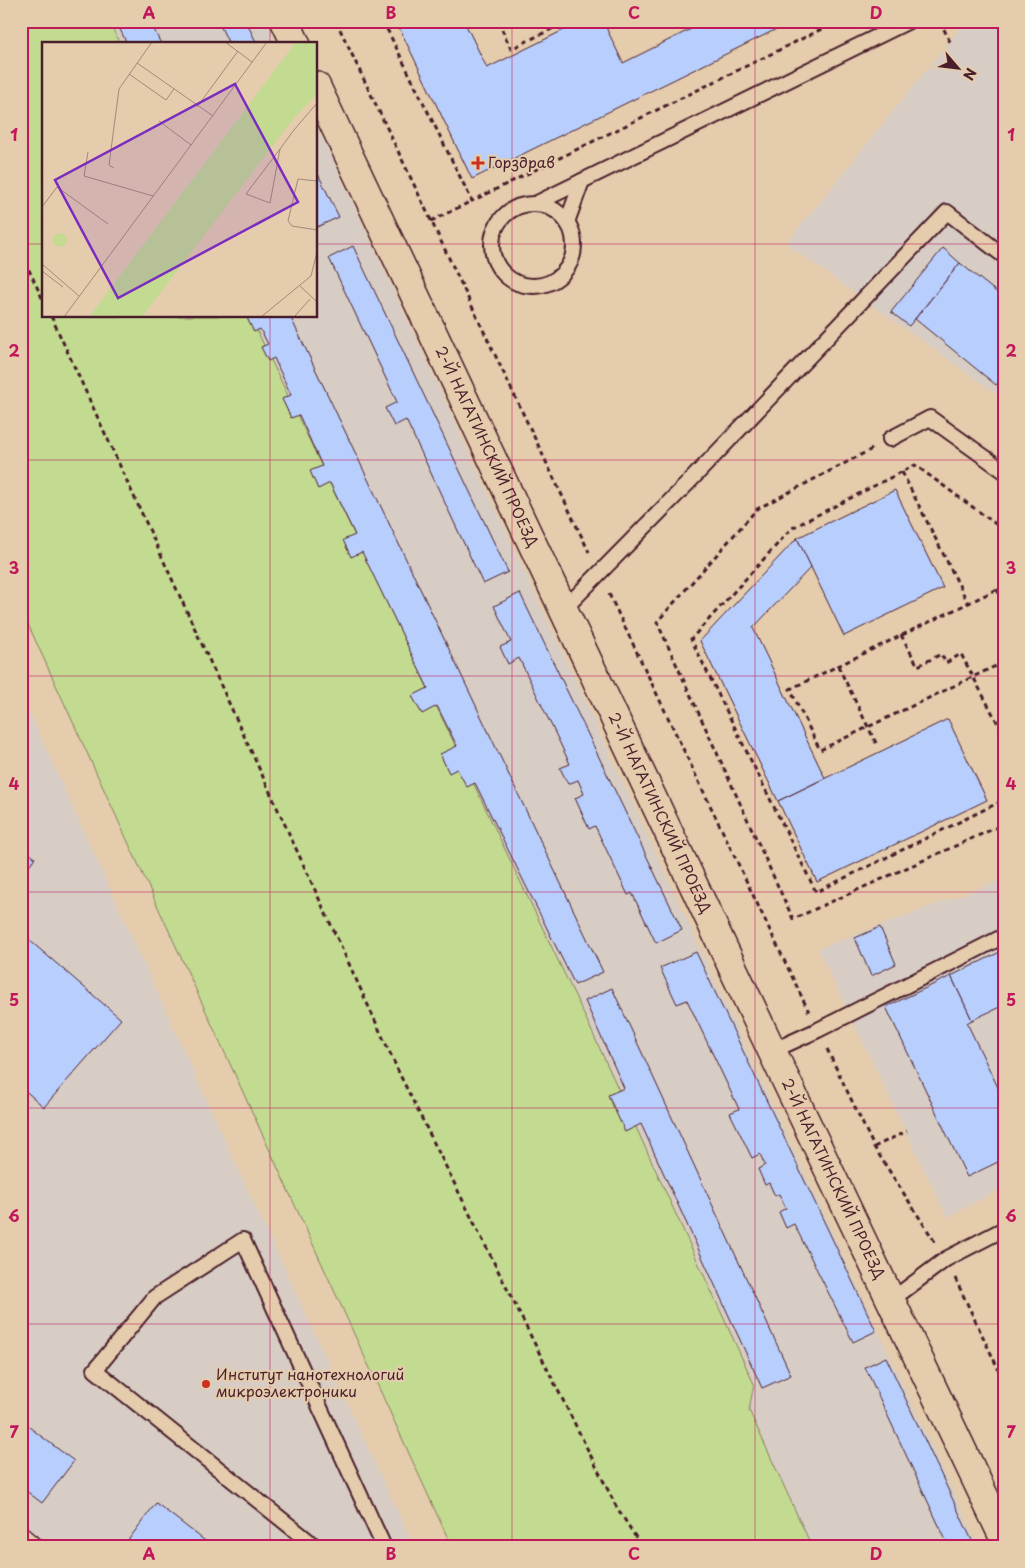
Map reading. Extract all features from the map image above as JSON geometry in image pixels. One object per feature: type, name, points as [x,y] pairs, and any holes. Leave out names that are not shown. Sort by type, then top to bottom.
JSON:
[{"type":"street","points":[[285,21],[295,42]]},
{"type":"street","name":"2-Й НАГАТИНСКИЙ ПРОЕЗД","points":[[318,90],[890,1301],[1004,1538]]},
{"type":"lane","points":[[535,204],[909,21]]},
{"type":"lane","points":[[567,222],[582,181]]},
{"type":"lane","points":[[535,204],[548,207],[559,213],[567,222],[572,233],[574,246],[572,258],[558,277],[547,283],[534,286],[511,280],[502,272],[495,261],[492,248],[493,234],[499,222],[509,211],[521,205],[535,204]]},
{"type":"lane","points":[[564,609],[695,476],[947,212],[1004,256]]},
{"type":"lane","points":[[890,439],[930,418],[1004,471]]},
{"type":"lane","points":[[772,1051],[818,1030],[1004,936]]},
{"type":"lane","points":[[890,1301],[946,1259],[1004,1229]]},
{"type":"lane","points":[[316,1547],[95,1370],[155,1297],[243,1240],[384,1547]]},
{"type":"lane","points":[[21,1533],[37,1547]]},
{"type":"path","points":[[336,21],[874,1147],[946,1259],[1004,1381]]},
{"type":"path","points":[[384,21],[472,201]]},
{"type":"path","points":[[498,21],[511,49],[568,21]]},
{"type":"path","points":[[431,221],[838,21]]},
{"type":"path","points":[[940,21],[950,42]]},
{"type":"path","points":[[21,253],[42,298]]},
{"type":"path","points":[[51,318],[401,1077],[616,1506],[642,1547]]},
{"type":"path","points":[[890,439],[757,509],[657,622],[793,919],[1004,824]]},
{"type":"path","points":[[1004,530],[915,465],[792,528],[691,639],[816,892],[1004,800]]},
{"type":"path","points":[[902,472],[968,603]]},
{"type":"path","points":[[1004,586],[790,689],[820,750],[1004,662]]},
{"type":"path","points":[[997,589],[1004,604]]},
{"type":"path","points":[[901,635],[918,666],[941,654],[946,662],[961,654],[1004,735]]},
{"type":"path","points":[[838,666],[877,745]]},
{"type":"path","points":[[874,1147],[907,1131]]},
{"type":"shaded area","points":[[109,21],[266,21],[276,42],[119,42]]},
{"type":"shaded area","points":[[966,21],[1004,21],[1004,399],[786,244]]},
{"type":"shaded area","points":[[318,128],[979,1547],[913,1547],[899,1517],[912,1547],[812,1547],[749,1410],[754,1383],[580,1009],[251,318],[318,318]]},
{"type":"shaded area","points":[[21,694],[238,1169],[414,1547],[21,1547]]},
{"type":"shaded area","points":[[1004,879],[1004,1187],[947,1217],[818,949]]},
{"type":"green space","points":[[21,21],[109,21],[119,42],[42,42],[42,318],[251,318],[588,1023],[754,1384],[749,1410],[812,1547],[452,1547],[21,609]]},
{"type":"building","points":[[116,21],[150,21],[160,42],[126,42]]},
{"type":"building","points":[[218,21],[246,21],[256,42],[228,42]]},
{"type":"building","points":[[396,21],[464,21],[487,68],[582,21],[603,21],[623,63],[707,21],[793,21],[472,179]]},
{"type":"building","points":[[318,174],[339,217],[318,227]]},
{"type":"building","points":[[353,246],[508,572],[483,584],[406,420],[394,426],[385,408],[397,402],[329,258]]},
{"type":"building","points":[[943,248],[960,263],[909,326],[891,312]]},
{"type":"building","points":[[960,263],[1004,298],[1004,376],[996,385],[915,319]]},
{"type":"building","points":[[247,318],[291,318],[603,972],[575,985],[475,783],[467,787],[457,769],[449,773],[440,754],[457,746],[437,706],[422,714],[412,696],[428,688],[362,552],[351,557],[343,540],[355,535],[330,483],[318,489],[310,471],[322,466],[299,415],[291,418],[282,399],[291,395],[274,358],[268,361],[261,347],[268,344],[260,329],[254,332]]},
{"type":"building","points":[[895,490],[943,588],[844,636],[797,538]]},
{"type":"building","points":[[797,538],[811,567],[753,628],[825,778],[778,801],[700,641]]},
{"type":"building","points":[[520,593],[682,930],[656,943],[632,893],[628,895],[595,826],[589,829],[575,798],[584,794],[578,780],[568,784],[560,768],[570,764],[519,658],[508,664],[500,647],[511,642],[494,606]]},
{"type":"building","points":[[948,719],[987,800],[817,882],[778,801]]},
{"type":"building","points":[[21,846],[35,858],[21,875]]},
{"type":"building","points":[[880,927],[896,964],[871,976],[855,938]]},
{"type":"building","points":[[21,933],[121,1019],[44,1107],[21,1087]]},
{"type":"building","points":[[1004,950],[1004,1005],[972,1020],[951,976]]},
{"type":"building","points":[[696,952],[876,1331],[853,1342],[794,1224],[786,1228],[779,1212],[786,1208],[779,1194],[775,1196],[769,1183],[765,1185],[758,1169],[765,1165],[760,1154],[752,1158],[730,1113],[739,1109],[687,1000],[677,1004],[660,968]]},
{"type":"building","points":[[951,976],[972,1020],[967,1023],[1004,1100],[1004,1159],[967,1177],[886,1007]]},
{"type":"building","points":[[612,988],[791,1375],[762,1388],[641,1124],[625,1132],[608,1095],[624,1088],[585,1001]]},
{"type":"building","points":[[886,1357],[975,1547],[949,1547],[865,1367]]},
{"type":"building","points":[[21,1421],[74,1461],[42,1503],[21,1487]]},
{"type":"building","points":[[156,1503],[213,1547],[123,1547]]},
{"type":"place","name":"Горздрав","points":[[478,163]]},
{"type":"place","name":"Институт нанотехнологий микроэлектроники","points":[[206,1384]]}]
